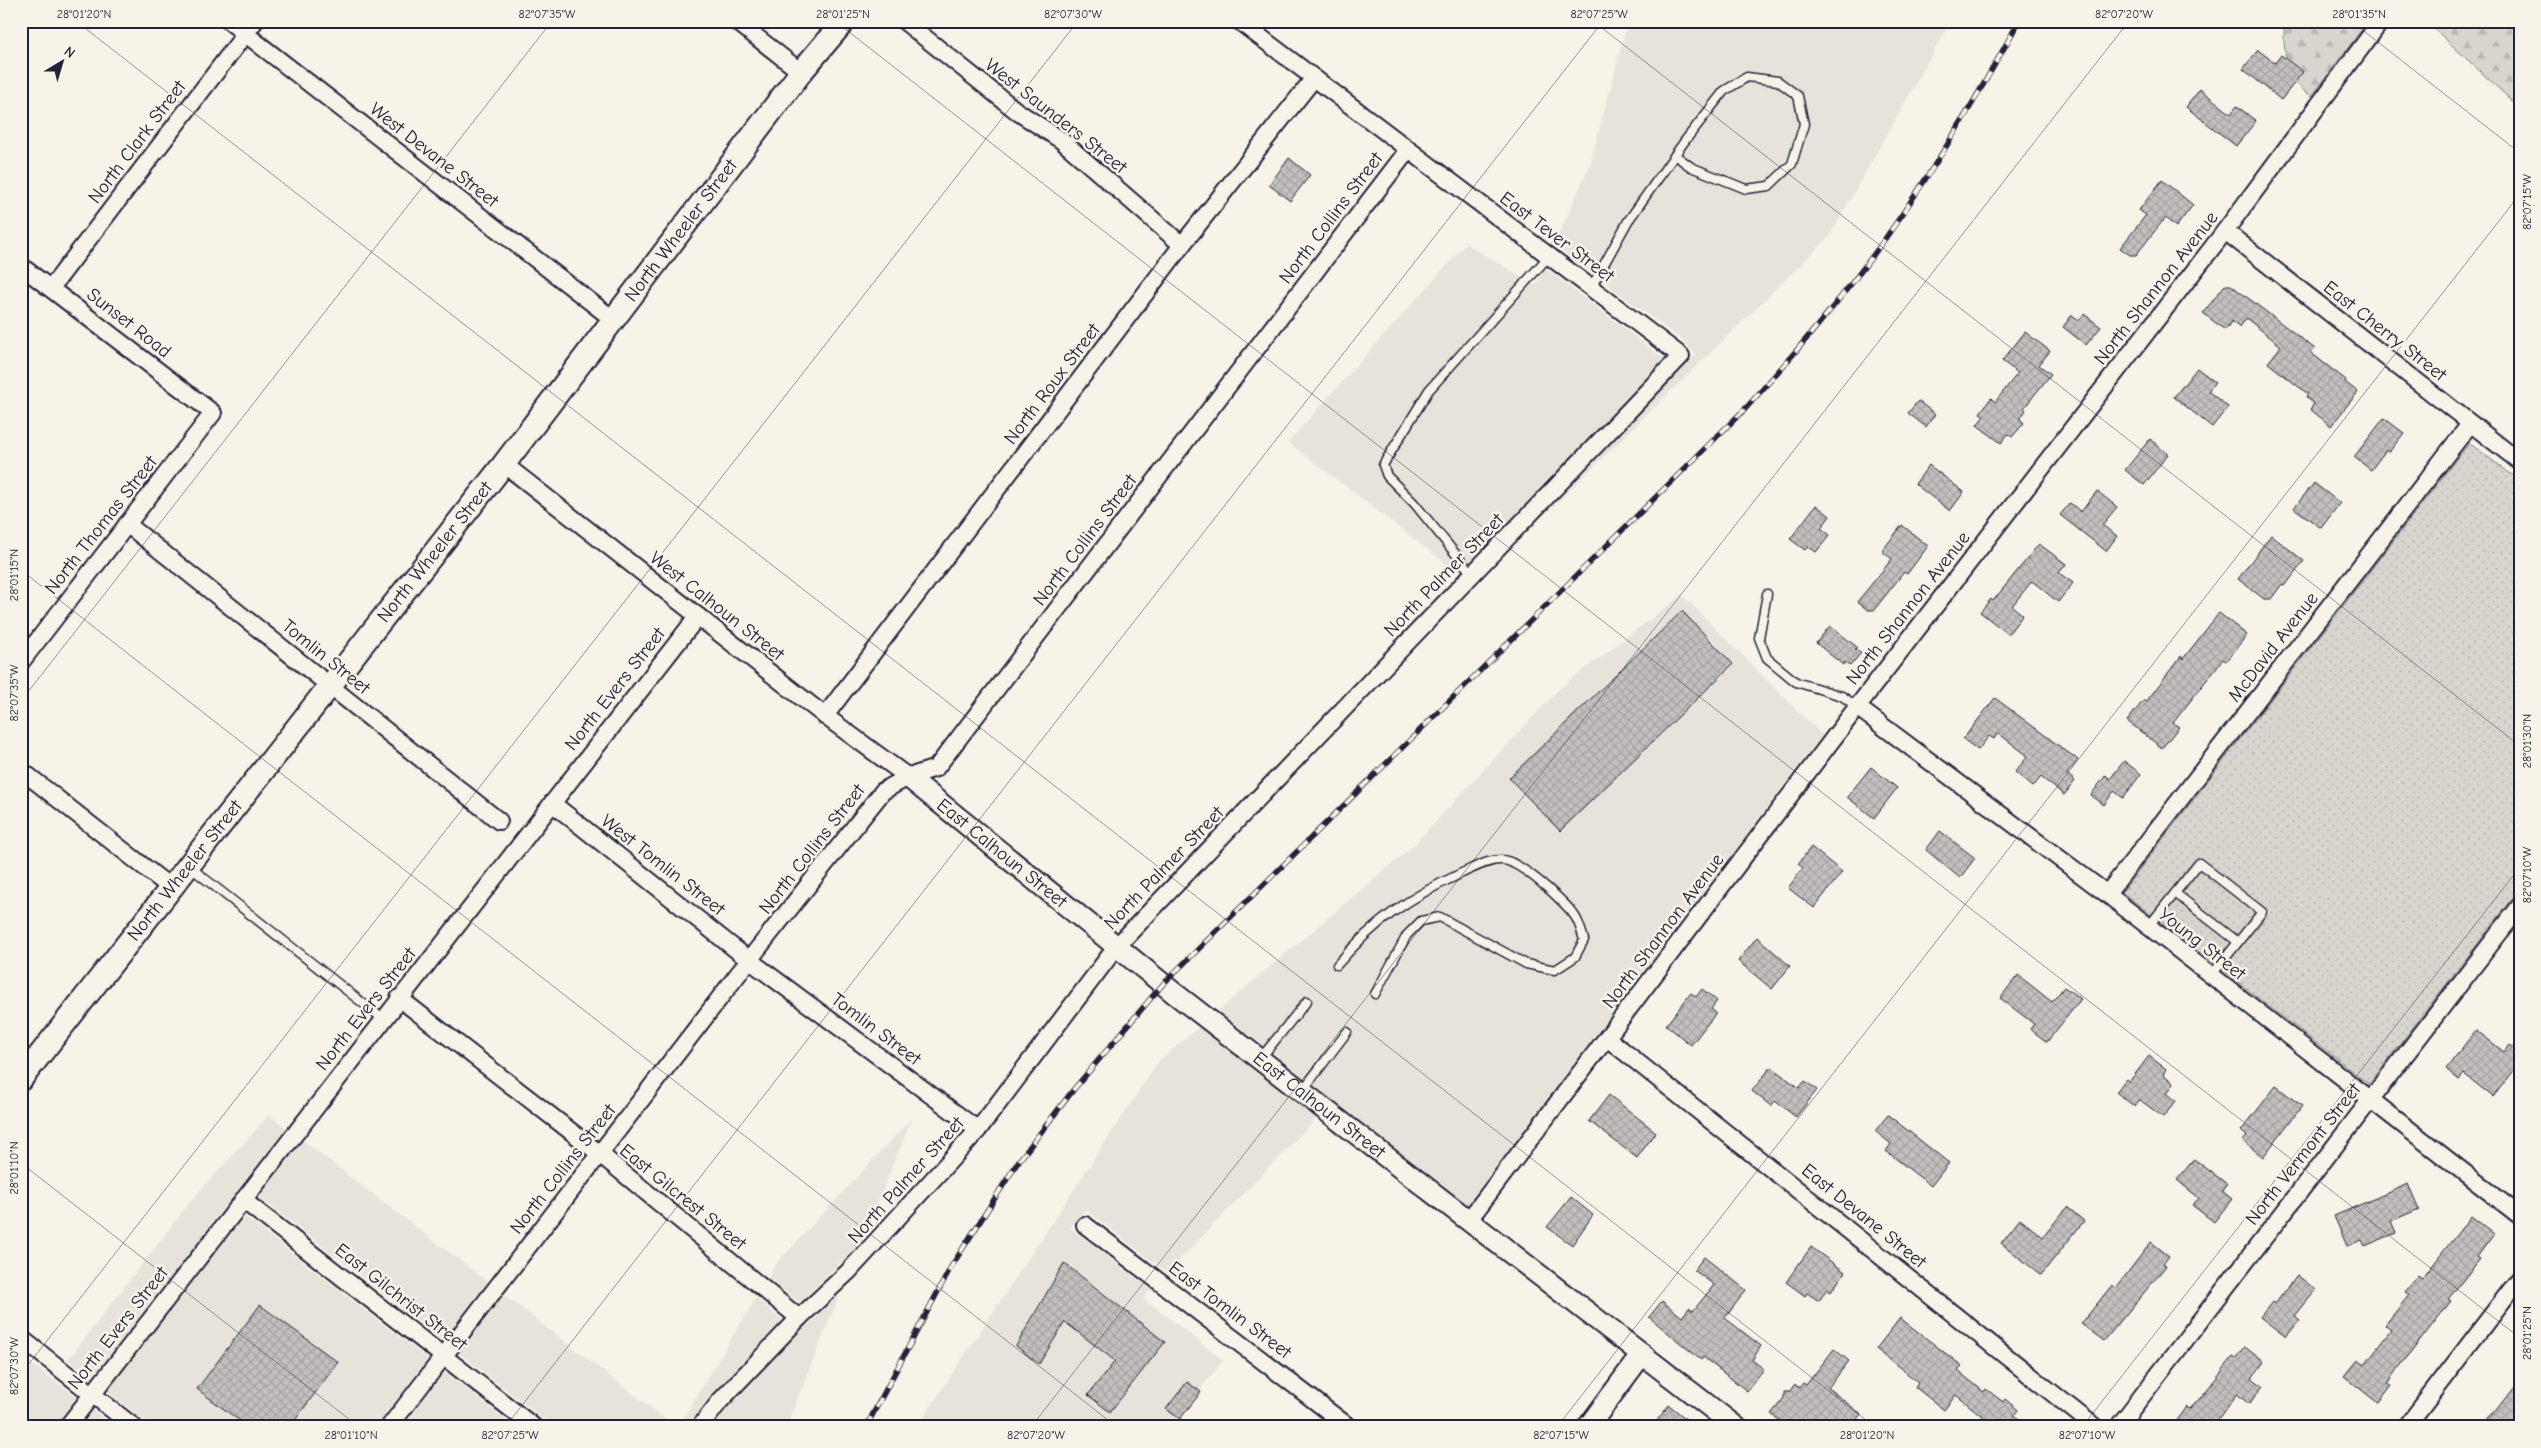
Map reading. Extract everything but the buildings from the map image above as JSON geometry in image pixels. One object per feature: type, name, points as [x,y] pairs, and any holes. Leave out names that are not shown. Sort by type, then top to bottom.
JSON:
[{"type":"main road","name":"North Wheeler Street","points":[[21,1079],[331,687],[504,464],[801,72],[844,21]]},
{"type":"street","name":"West Devane Street","points":[[229,21],[250,27],[614,320]]},
{"type":"street","points":[[736,21],[801,72]]},
{"type":"street","name":"West Saunders Street","points":[[904,21],[1018,112],[1061,140],[1182,245]]},
{"type":"street","name":"East Tever Street","points":[[1239,21],[1681,356]]},
{"type":"street","name":"North Shannon Avenue","points":[[1468,1221],[1857,706],[2225,231],[2381,21]]},
{"type":"street","name":"North Clark Street","points":[[51,288],[250,27]]},
{"type":"street","name":"North Roux Street","points":[[825,716],[1182,245],[1314,78]]},
{"type":"street","name":"North Collins Street","points":[[389,1427],[749,960],[883,791],[908,777],[936,768],[1408,150]]},
{"type":"street","name":"East Cherry Street","points":[[2225,231],[2520,462]]},
{"type":"street","name":"Sunset Road","points":[[21,266],[213,413]]},
{"type":"street","name":"North Palmer Street","points":[[700,1427],[720,1400],[799,1318],[848,1272],[978,1130],[1117,946],[1681,356]]},
{"type":"street","name":"North Thomas Street","points":[[21,662],[213,413]]},
{"type":"street","name":"McDavid Avenue","points":[[2107,894],[2470,424]]},
{"type":"street","name":"West Calhoun Street","points":[[504,464],[825,716],[908,777]]},
{"type":"street","name":"Tomlin Street","points":[[127,524],[499,821]]},
{"type":"street","name":"North Evers Street","points":[[67,1427],[698,616]]},
{"type":"street","name":"Young Street","points":[[1857,706],[2107,894],[2520,1216]]},
{"type":"street","points":[[21,770],[171,888]]},
{"type":"street","name":"East Calhoun Street","points":[[908,777],[1302,1092],[1736,1427]]},
{"type":"street","name":"West Tomlin Street","points":[[552,803],[749,960]]},
{"type":"street","name":"North Vermont Street","points":[[2118,1427],[2520,906]]},
{"type":"street","name":"Tomlin Street","points":[[749,960],[978,1130]]},
{"type":"street","name":"East Gilcrest Street","points":[[399,998],[600,1154],[799,1318]]},
{"type":"street","name":"East Devane Street","points":[[1607,1038],[2096,1427]]},
{"type":"street","name":"East Gilchrist Street","points":[[243,1200],[534,1427]]},
{"type":"street","name":"East Tomlin Street","points":[[1085,1225],[1350,1427]]},
{"type":"street","points":[[2406,1427],[2520,1278]]},
{"type":"street","points":[[21,1338],[134,1427]]},
{"type":"street","points":[[1588,1427],[1642,1354]]},
{"type":"lane","points":[[1591,288],[1628,221],[1675,155],[1724,91],[1747,77],[1778,81],[1798,96],[1804,124],[1795,156],[1792,164],[1769,186],[1746,189],[1691,168],[1675,155]]},
{"type":"lane","points":[[1472,574],[1414,503],[1387,476],[1384,465],[1429,390],[1549,256]]},
{"type":"lane","points":[[1767,594],[1759,638],[1767,658],[1796,682],[1842,696],[1857,706]]},
{"type":"lane","points":[[1337,965],[1361,937],[1403,904],[1478,866],[1503,859],[1524,869],[1545,887],[1575,918],[1584,940],[1575,957],[1555,970],[1526,964],[1440,917],[1421,921],[1407,935],[1375,994]]},
{"type":"lane","points":[[2148,927],[2199,862],[2262,912],[2211,976]]},
{"type":"lane","points":[[188,866],[383,1019]]},
{"type":"lane","points":[[2175,893],[2238,942]]},
{"type":"lane","points":[[1260,1059],[1307,1001]]},
{"type":"lane","points":[[1302,1092],[1347,1032]]},
{"type":"shaded area","points":[[1628,21],[1951,21],[1829,237],[1535,524],[1696,355],[1682,340],[1554,245],[1590,165]]},
{"type":"shaded area","points":[[1466,244],[1536,285],[1544,267],[1664,359],[1464,568],[1457,572],[1288,442]]},
{"type":"shaded area","points":[[1682,595],[1822,735],[1467,1205],[1218,1011],[1412,847],[1560,688]]},
{"type":"shaded area","points":[[1199,1027],[1317,1118],[1167,1273],[1085,1209],[1070,1228],[1151,1290],[1143,1298],[1223,1360],[1172,1427],[961,1427],[955,1423],[952,1427],[917,1427],[1158,1062]]},
{"type":"shaded area","points":[[269,1115],[286,1128],[91,1378],[68,1360],[190,1202]]},
{"type":"shaded area","points":[[912,1118],[861,1243],[799,1303],[768,1278],[776,1264]]},
{"type":"shaded area","points":[[302,1140],[488,1282],[443,1340],[259,1197]]},
{"type":"shaded area","points":[[244,1216],[428,1359],[376,1427],[152,1427],[107,1391]]},
{"type":"shaded area","points":[[840,1294],[786,1427],[713,1427],[728,1408],[798,1334]]},
{"type":"shaded area","points":[[504,1295],[676,1427],[553,1427],[459,1353]]},
{"type":"shaded area","points":[[756,1298],[782,1320],[712,1394],[686,1427],[678,1427]]},
{"type":"shaded area","points":[[21,1357],[77,1397],[54,1427],[21,1427]]},
{"type":"shaded area","points":[[445,1372],[515,1427],[402,1427]]},
{"type":"shaded area","points":[[93,1410],[115,1427],[80,1427]]},
{"type":"green space","points":[[2284,21],[2368,21],[2312,96],[2302,89],[2290,73],[2285,54]]},
{"type":"green space","points":[[2426,21],[2520,21],[2520,106],[2511,100]]},
{"type":"green space","points":[[2469,443],[2520,481],[2520,889],[2369,1084],[2122,892]]},
{"type":"railway","points":[[866,1427],[951,1267],[1018,1162],[1074,1089],[1163,984],[1747,407],[1850,286],[1882,243],[1954,134],[2019,21]]}]
